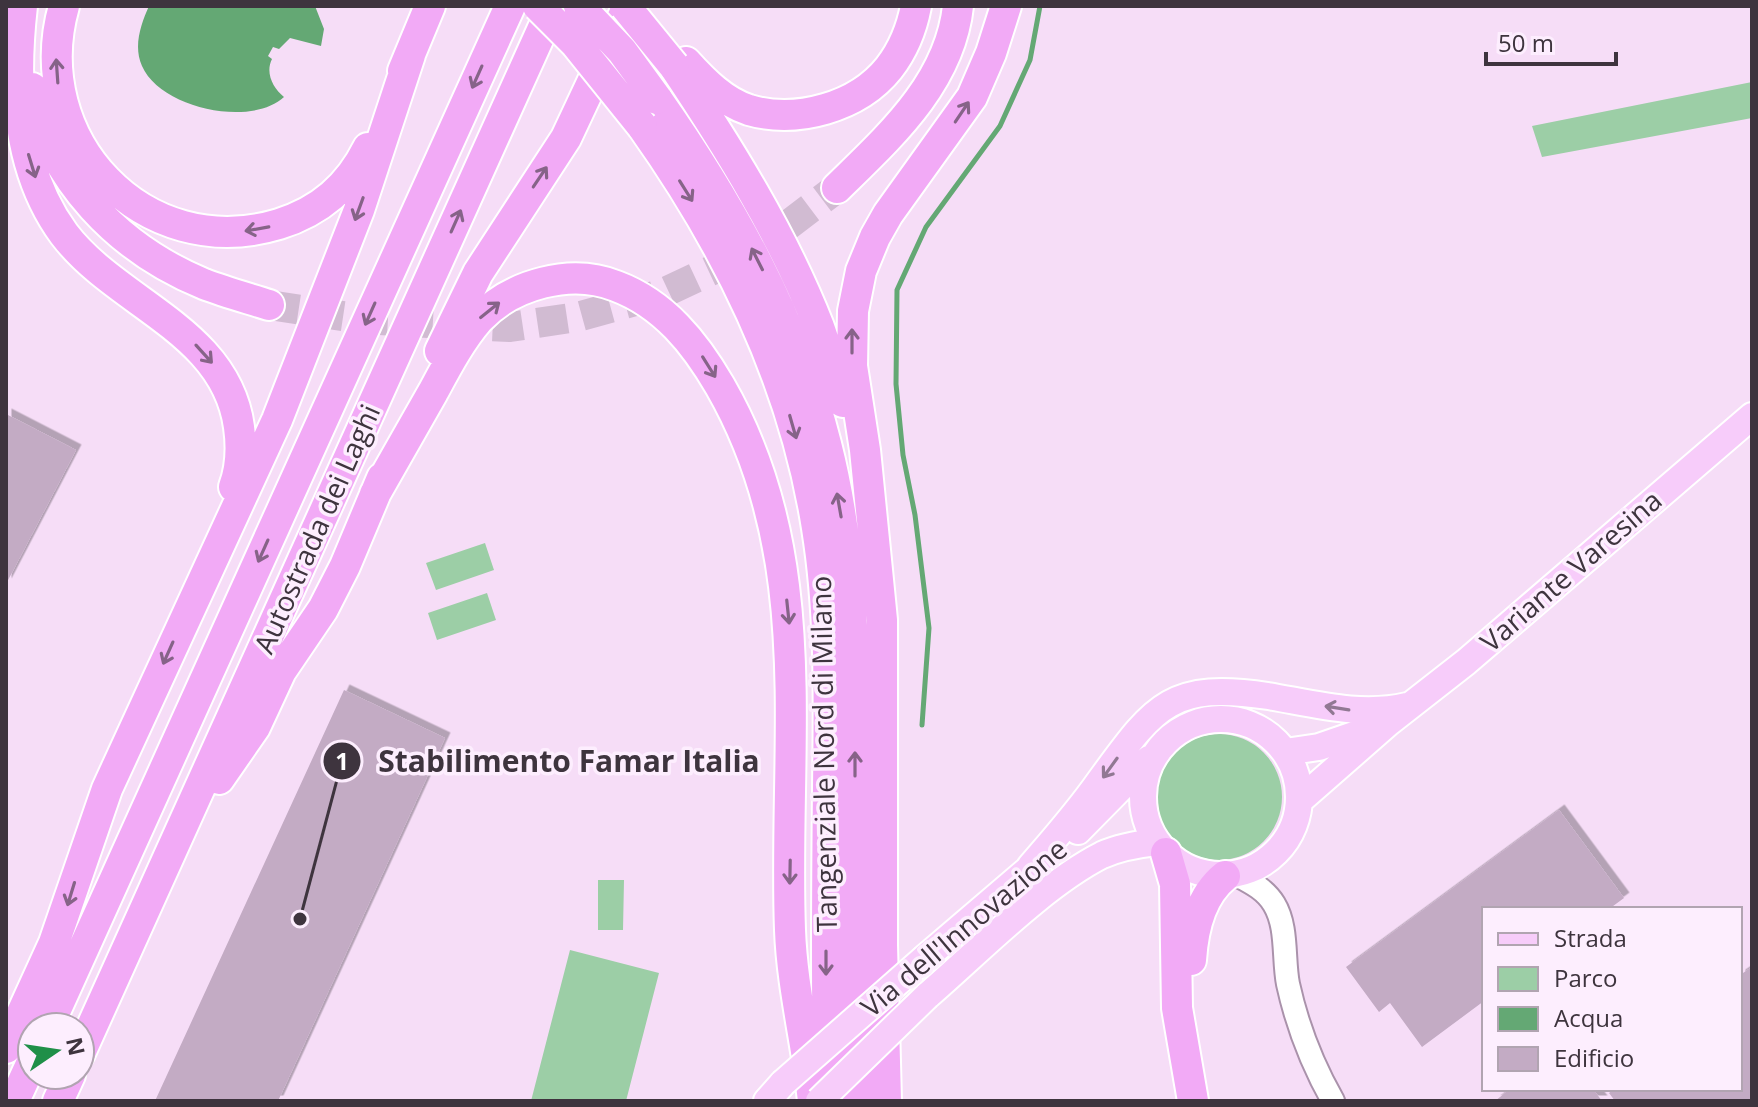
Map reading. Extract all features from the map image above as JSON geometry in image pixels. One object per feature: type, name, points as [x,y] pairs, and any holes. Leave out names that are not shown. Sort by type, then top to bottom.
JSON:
[{"type":"highway","points":[[25,6],[29,69],[36,106],[52,148],[84,196],[123,238],[150,256],[205,285],[269,305]]},
{"type":"highway","points":[[25,6],[16,52],[23,131],[37,183],[53,216],[76,248],[102,274],[201,348],[221,376],[237,416],[241,447],[236,481],[190,603]]},
{"type":"highway","points":[[64,6],[57,49],[59,90],[73,134],[85,155],[112,187],[141,209],[177,224],[210,231],[244,231],[272,226],[303,215],[342,188],[363,157],[430,6]]},
{"type":"highway","name":"Autostrada dei Laghi","points":[[55,1011],[510,6]]},
{"type":"highway","name":"Tangenziale Nord di Milano","points":[[538,6],[576,44],[642,126],[700,213],[763,338],[796,434],[817,526],[824,581],[829,682],[826,925],[829,1101]]},
{"type":"highway","name":"Autostrada dei Laghi","points":[[96,1018],[553,6]]},
{"type":"highway","name":"Tangenziale Nord di Milano","points":[[579,6],[622,51],[715,184],[744,234],[781,311],[816,408],[838,501],[853,611],[858,1101]]},
{"type":"highway","points":[[175,844],[255,727],[281,671],[323,609],[465,296],[494,245],[566,138],[627,6],[676,60],[717,93],[748,109],[776,114],[813,112],[845,101],[877,81],[900,50],[916,6]]},
{"type":"highway","points":[[638,6],[676,60],[756,199],[819,327],[844,406],[872,529]]},
{"type":"highway","points":[[837,188],[889,138],[929,85],[950,44],[958,6]]},
{"type":"highway","points":[[886,1101],[882,883],[883,672],[878,574],[852,347],[853,311],[866,255],[888,214],[972,97],[1006,6]]},
{"type":"highway","points":[[6,1048],[54,943],[107,789],[190,603],[235,514],[314,327],[364,196],[410,55]]},
{"type":"highway","points":[[375,494],[469,331],[493,307],[529,288],[569,279],[609,283],[627,290],[665,314],[703,358],[730,403],[753,455],[784,582],[792,705],[790,932],[816,1101]]},
{"type":"highway","points":[[1161,848],[1175,884],[1177,1008],[1193,1101]]},
{"type":"highway","points":[[1208,1101],[1192,1006],[1192,953],[1201,908],[1210,891],[1230,875]]},
{"type":"highway","points":[[882,883],[890,947],[893,1051],[901,1101]]},
{"type":"main road","name":"Variante Varesina","points":[[1299,801],[1752,416]]},
{"type":"main road","points":[[1030,867],[1068,823],[1145,721],[1171,702],[1189,695],[1221,690],[1361,711],[1388,711],[1414,704]]},
{"type":"main road","points":[[1215,718],[1243,721],[1256,726],[1285,752],[1296,775],[1299,801],[1294,826],[1281,848],[1261,864],[1230,875],[1199,873],[1176,862],[1161,848],[1145,817],[1145,776],[1157,751],[1177,732],[1215,718]]},
{"type":"main road","name":"Variante Varesina","points":[[1285,752],[1319,747],[1388,723]]},
{"type":"main road","name":"Via dell'Innovazione","points":[[775,1092],[1030,867],[1073,835],[1157,751]]},
{"type":"main road","name":"Via dell'Innovazione","points":[[816,1101],[927,996],[1040,898],[1085,865],[1121,848],[1161,848]]},
{"type":"street","points":[[1230,875],[1259,887],[1275,906],[1294,1010],[1317,1073],[1333,1101]]},
{"type":"green space","points":[[1752,82],[1752,118],[1542,157],[1532,126]]},
{"type":"green space","points":[[485,543],[494,570],[436,590],[426,563]]},
{"type":"green space","points":[[487,593],[496,620],[437,640],[428,613]]},
{"type":"green space","points":[[1219,734],[1243,739],[1263,753],[1277,773],[1282,797],[1277,821],[1263,841],[1243,855],[1219,860],[1195,855],[1175,841],[1161,821],[1156,797],[1161,773],[1175,753],[1195,739]]},
{"type":"green space","points":[[598,880],[624,880],[623,930],[598,930]]},
{"type":"green space","points":[[570,950],[659,973],[626,1101],[531,1101]]},
{"type":"water","points":[[149,6],[315,6],[324,29],[321,46],[290,38],[279,49],[273,47],[268,56],[272,59],[270,75],[276,89],[284,97],[269,106],[250,111],[207,109],[167,93],[152,81],[142,66],[138,43]]},
{"type":"building","points":[[6,414],[76,450],[6,584]]},
{"type":"building","points":[[344,690],[445,738],[278,1101],[155,1101]]},
{"type":"building","points":[[1559,810],[1624,898],[1612,907],[1482,907],[1482,1002],[1422,1047],[1390,1003],[1379,1012],[1346,967]]},
{"type":"building","points":[[1752,967],[1752,1101],[1615,1101],[1609,1093],[1612,1091],[1742,1091],[1742,974]]},
{"type":"building","points":[[1508,1091],[1594,1091],[1602,1101],[1495,1101]]},
{"type":"waterway","points":[[922,725],[929,628],[915,515],[903,455],[896,384],[897,290],[926,227],[1000,126],[1030,60],[1040,6]]},
{"type":"tunnel","points":[[269,305],[362,319],[510,327],[577,317],[661,294],[755,250],[837,188]]},
{"type":"place","name":"Stabilimento Famar Italia","points":[[300,919]]}]
